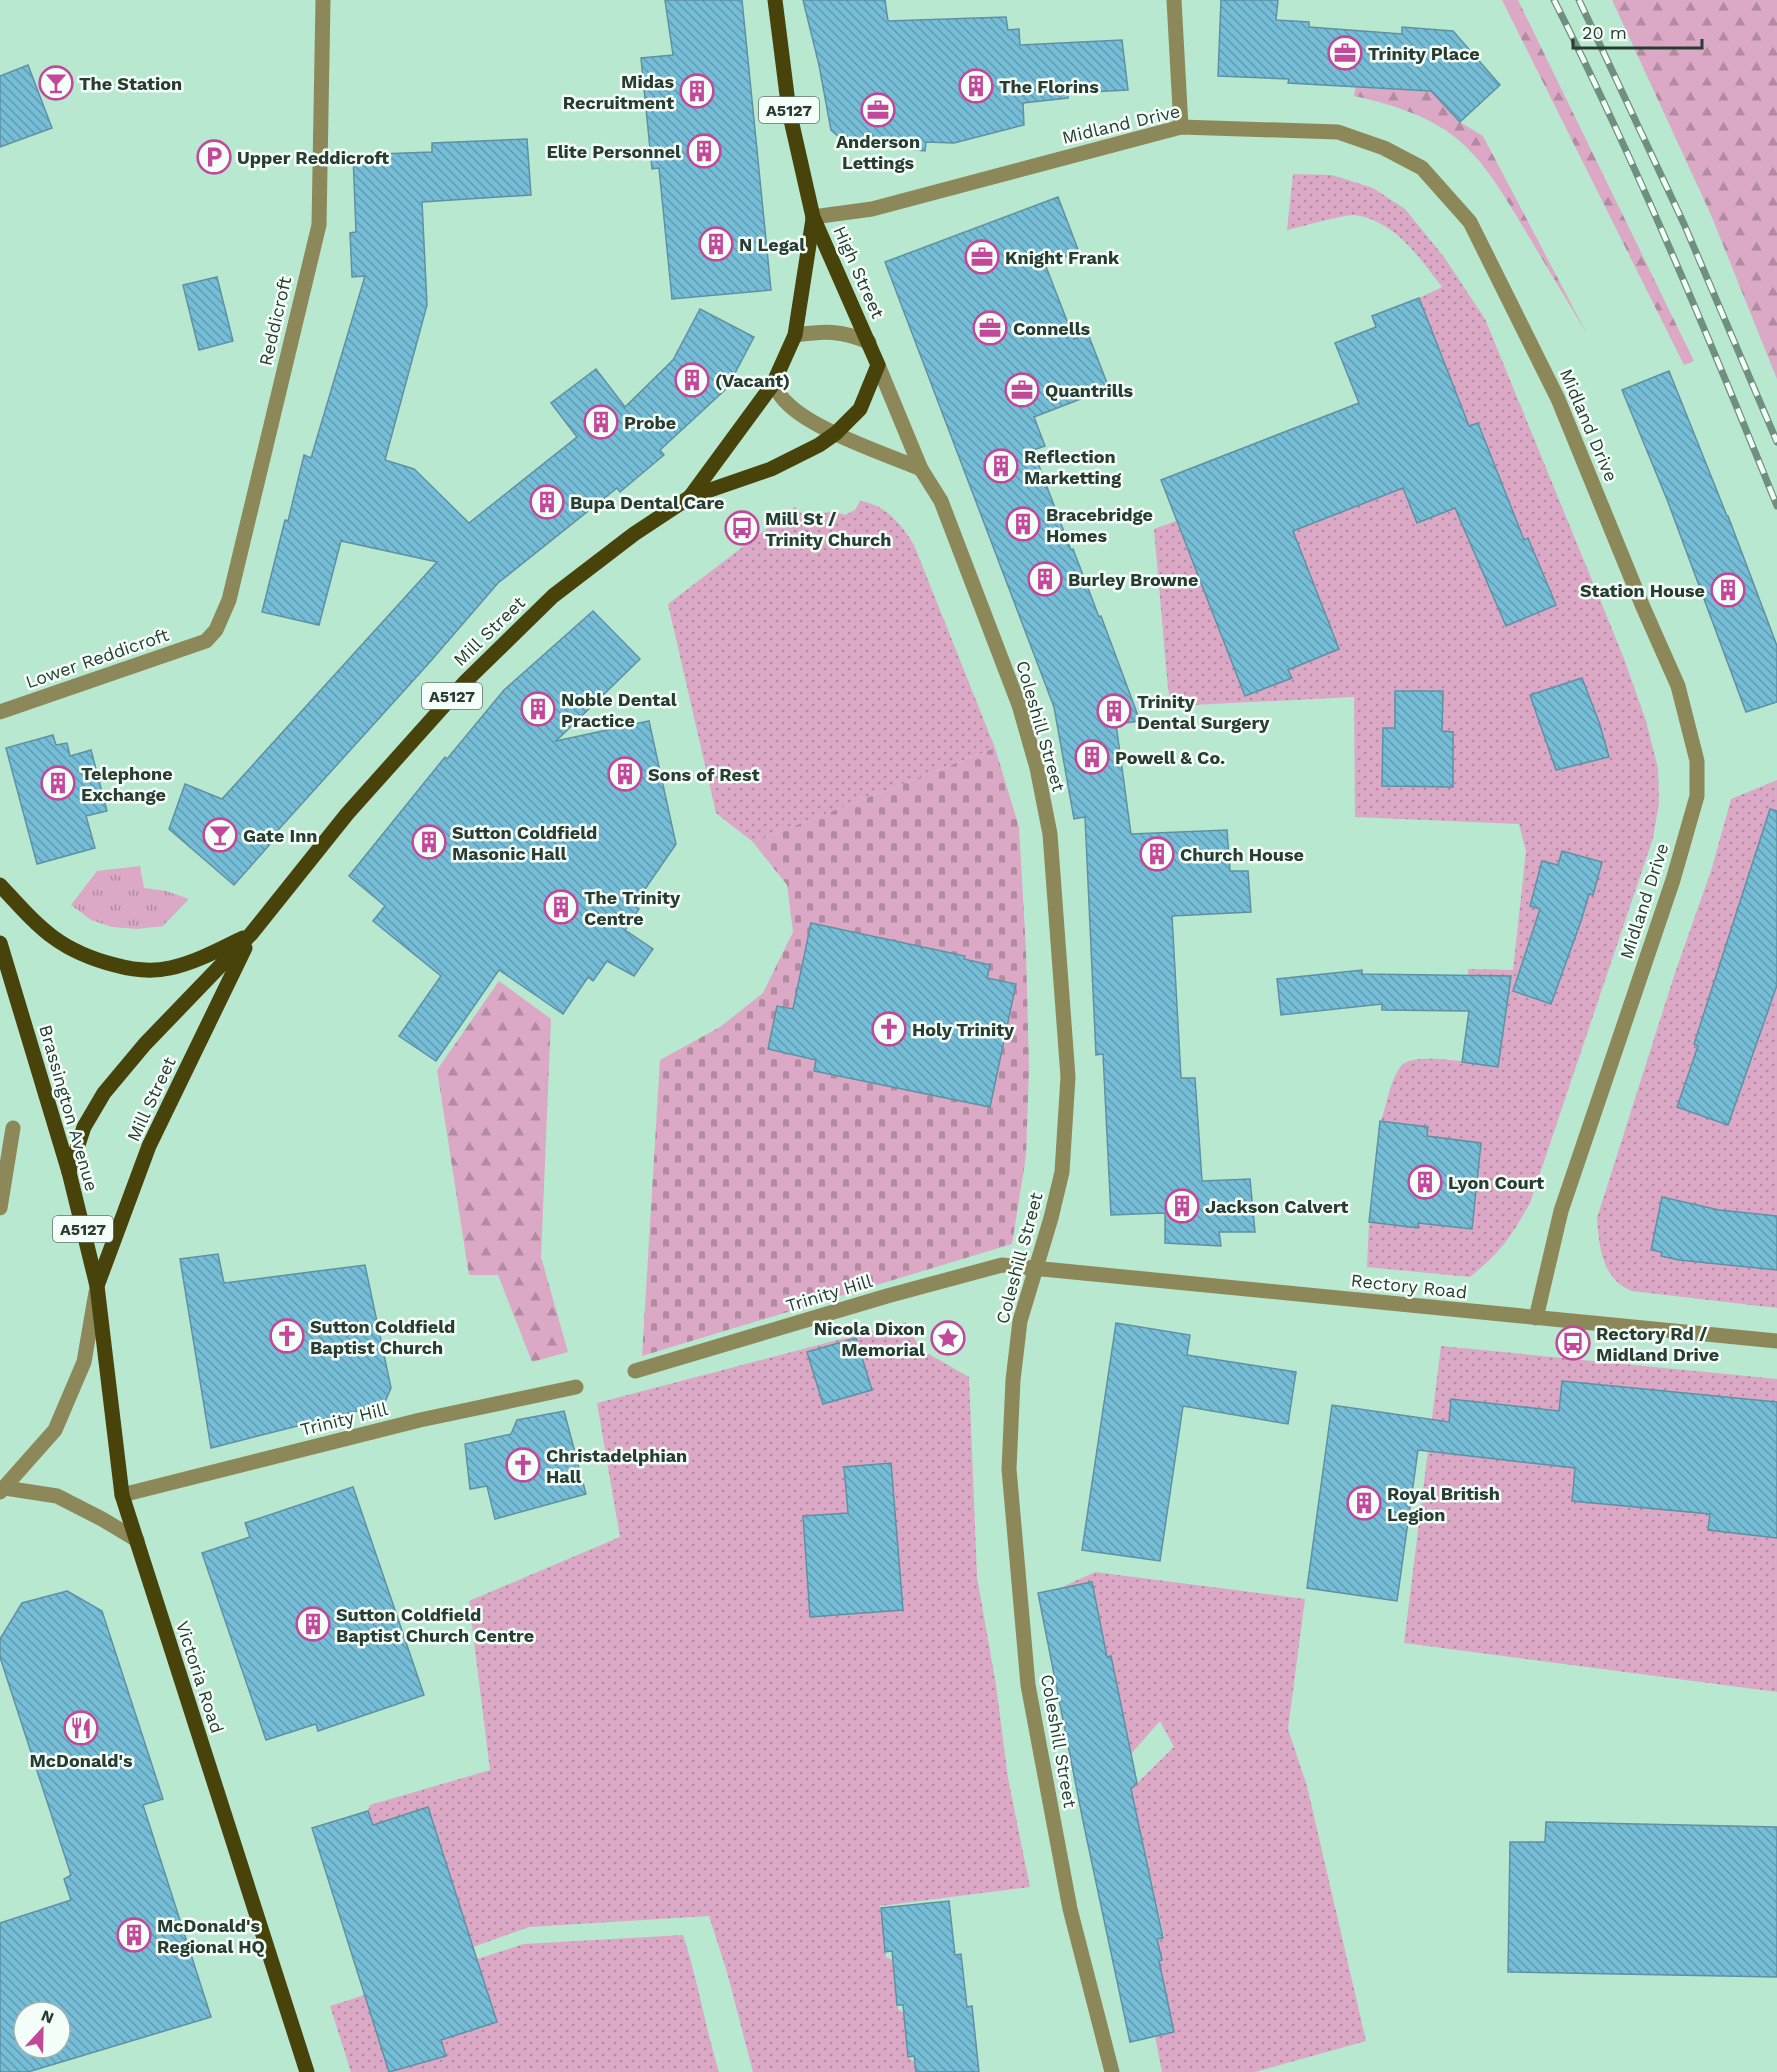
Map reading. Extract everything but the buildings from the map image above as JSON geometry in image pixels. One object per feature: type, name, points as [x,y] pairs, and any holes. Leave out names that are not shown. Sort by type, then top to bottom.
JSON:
[{"type":"main road","name":"High Street","points":[[775,0],[789,111],[813,217],[878,365]]},
{"type":"main road","name":"High Street","points":[[795,335],[813,217]]},
{"type":"main road","name":"Mill Street","points":[[690,497],[772,384],[795,335]]},
{"type":"main road","points":[[836,433],[860,409],[878,365]]},
{"type":"main road","name":"Mill Street","points":[[69,1172],[84,1127],[104,1093],[145,1044],[251,934],[347,814],[466,681],[553,596],[634,534],[690,497],[771,469],[819,445],[836,433]]},
{"type":"main road","name":"Mill Street","points":[[0,885],[40,928],[65,947],[92,959],[135,970],[170,968],[204,956],[251,934]]},
{"type":"main road","name":"Mill Street","points":[[97,1286],[149,1146],[251,934]]},
{"type":"main road","name":"Brassington Avenue","points":[[0,943],[46,1102],[69,1172],[97,1286]]},
{"type":"main road","name":"Victoria Road","points":[[97,1286],[123,1495],[306,2072]]},
{"type":"street","name":"Reddicroft","points":[[206,641],[216,630],[229,600],[319,225],[323,0]]},
{"type":"street","points":[[1174,0],[1181,127]]},
{"type":"street","name":"Midland Drive","points":[[813,217],[872,209],[1181,127],[1338,132],[1384,148],[1422,168],[1470,222],[1558,399],[1643,607],[1678,686],[1697,761],[1697,796],[1673,880],[1561,1211],[1536,1318]]},
{"type":"street","name":"High Street","points":[[795,335],[828,331],[849,334],[869,342]]},
{"type":"street","name":"High Street","points":[[878,365],[921,469]]},
{"type":"street","points":[[772,384],[787,403],[803,416],[836,433],[921,469]]},
{"type":"street","name":"Coleshill Street","points":[[921,469],[940,501],[1019,705],[1037,768],[1050,834],[1068,1077],[1062,1172],[1051,1218],[1020,1321],[1013,1380],[1009,1469],[1028,1685],[1070,1909],[1112,2072]]},
{"type":"street","name":"Lower Reddicroft","points":[[0,712],[206,641]]},
{"type":"street","points":[[0,1208],[13,1128]]},
{"type":"street","name":"Trinity Hill","points":[[635,1371],[887,1296],[1002,1265],[1037,1267]]},
{"type":"street","name":"Rectory Road","points":[[1037,1267],[1777,1341]]},
{"type":"street","points":[[2,1490],[55,1430],[84,1362],[97,1286]]},
{"type":"street","name":"Trinity Hill","points":[[123,1495],[420,1420],[576,1387]]},
{"type":"street","points":[[2,1490],[57,1496],[137,1540]]},
{"type":"green space","points":[[1502,0],[1518,0],[1694,361],[1684,365]]},
{"type":"green space","points":[[1612,0],[1777,0],[1777,379],[1711,215]]},
{"type":"green space","points":[[1356,84],[1366,85],[1367,88],[1431,91],[1460,122],[1483,136],[1587,334],[1505,197],[1475,156],[1451,134],[1417,115],[1354,96]]},
{"type":"green space","points":[[1293,174],[1332,175],[1373,188],[1405,209],[1444,257],[1485,319],[1623,656],[1646,721],[1658,768],[1659,803],[1653,838],[1530,1203],[1504,1243],[1490,1260],[1470,1277],[1367,1267],[1369,1222],[1417,1228],[1418,1223],[1472,1228],[1481,1143],[1427,1136],[1428,1127],[1381,1121],[1394,1077],[1402,1065],[1409,1061],[1433,1059],[1497,1067],[1505,1017],[1469,1011],[1468,969],[1513,970],[1526,851],[1519,824],[1355,817],[1354,697],[1172,706],[1168,689],[1154,529],[1176,521],[1246,696],[1291,678],[1288,670],[1339,649],[1309,572],[1286,533],[1403,488],[1417,523],[1454,501],[1501,482],[1479,423],[1469,426],[1419,298],[1442,287],[1405,242],[1382,225],[1369,219],[1349,215],[1287,230]]},
{"type":"green space","points":[[860,501],[885,511],[904,530],[914,545],[995,748],[753,842],[716,813],[668,604],[795,507],[809,517],[832,511],[845,515],[855,510]]},
{"type":"green space","points":[[995,748],[1019,827],[1026,950],[1029,1068],[1026,1156],[1012,1244],[642,1356],[660,1060],[720,1027],[763,993],[793,932],[787,885],[753,842]],"holes":[[[811,923],[965,956],[964,959],[990,965],[987,978],[1015,984],[989,1107],[815,1071],[816,1060],[768,1049],[777,1006],[793,1009]]]},
{"type":"green space","points":[[1777,780],[1777,1308],[1632,1291],[1614,1279],[1608,1270],[1601,1251],[1597,1218],[1674,976],[1712,868],[1731,799]]},
{"type":"green space","points":[[140,866],[144,888],[166,891],[189,899],[163,926],[137,929],[112,927],[91,920],[71,905],[97,871]]},
{"type":"green space","points":[[499,981],[551,1019],[541,1257],[568,1352],[532,1362],[498,1275],[469,1275],[437,1070]]},
{"type":"green space","points":[[906,1322],[920,1349],[969,1377],[977,1577],[996,1685],[1008,1778],[1030,1887],[880,1906],[886,1957],[893,1961],[898,2009],[904,2013],[908,2057],[915,2063],[916,2072],[753,2072],[727,1972],[709,1916],[529,1927],[417,1967],[442,1854],[429,1808],[373,1825],[368,1811],[370,1805],[490,1770],[469,1601],[620,1537],[597,1403]]},
{"type":"green space","points":[[1441,1346],[1777,1379],[1777,1692],[1404,1643]]},
{"type":"green space","points":[[1095,1572],[1305,1599],[1288,1729],[1307,1786],[1366,2041],[1255,2072],[1162,2072],[1155,2036],[1174,2032],[1146,1963],[1162,1960],[1157,1939],[1164,1937],[1134,1802],[1128,1792],[1174,1747],[1160,1721],[1131,1754],[1111,1656],[1107,1657],[1092,1582],[1060,1588]]},
{"type":"green space","points":[[683,1935],[719,2072],[351,2072],[330,2006],[524,1944]]},
{"type":"railway","points":[[1554,0],[1585,62],[1671,251],[1777,506]]},
{"type":"railway","points":[[1579,0],[1684,224],[1777,442]]},
{"type":"place","name":"Trinity Place","points":[[1345,53]]},
{"type":"place","name":"The Station","points":[[56,83]]},
{"type":"place","name":"The Florins","points":[[976,86]]},
{"type":"place","name":"Midas Recruitment","points":[[697,91]]},
{"type":"place","name":"Anderson Lettings","points":[[878,110]]},
{"type":"place","name":"Elite Personnel","points":[[704,151]]},
{"type":"place","name":"Upper Reddicroft","points":[[214,157]]},
{"type":"place","name":"N Legal","points":[[716,244]]},
{"type":"place","name":"Knight Frank","points":[[982,257]]},
{"type":"place","name":"Connells","points":[[990,328]]},
{"type":"place","name":"(Vacant)","points":[[692,380]]},
{"type":"place","name":"Quantrills","points":[[1022,390]]},
{"type":"place","name":"Probe","points":[[601,422]]},
{"type":"place","name":"Reflection Marketting","points":[[1001,466]]},
{"type":"place","name":"Bupa Dental Care","points":[[547,502]]},
{"type":"place","name":"Bracebridge Homes","points":[[1023,524]]},
{"type":"place","name":"Mill St / Trinity Church","points":[[742,528]]},
{"type":"place","name":"Burley Browne","points":[[1045,579]]},
{"type":"place","name":"Station House","points":[[1728,590]]},
{"type":"place","name":"Noble Dental Practice","points":[[538,709]]},
{"type":"place","name":"Trinity Dental Surgery","points":[[1114,711]]},
{"type":"place","name":"Powell & Co.","points":[[1092,757]]},
{"type":"place","name":"Sons of Rest","points":[[625,774]]},
{"type":"place","name":"Telephone Exchange","points":[[58,783]]},
{"type":"place","name":"Gate Inn","points":[[220,835]]},
{"type":"place","name":"Sutton Coldfield Masonic Hall","points":[[429,842]]},
{"type":"place","name":"Church House","points":[[1157,854]]},
{"type":"place","name":"The Trinity Centre","points":[[561,907]]},
{"type":"place","name":"Holy Trinity","points":[[889,1029]]},
{"type":"place","name":"Lyon Court","points":[[1425,1182]]},
{"type":"place","name":"Jackson Calvert","points":[[1182,1206]]},
{"type":"place","name":"Sutton Coldfield Baptist Church","points":[[287,1336]]},
{"type":"place","name":"Nicola Dixon Memorial","points":[[948,1338]]},
{"type":"place","name":"Rectory Rd / Midland Drive","points":[[1573,1343]]},
{"type":"place","name":"Christadelphian Hall","points":[[523,1465]]},
{"type":"place","name":"Royal British Legion","points":[[1364,1503]]},
{"type":"place","name":"Sutton Coldfield Baptist Church Centre","points":[[313,1624]]},
{"type":"place","name":"McDonald's","points":[[81,1728]]},
{"type":"place","name":"McDonald's Regional HQ","points":[[134,1935]]}]
